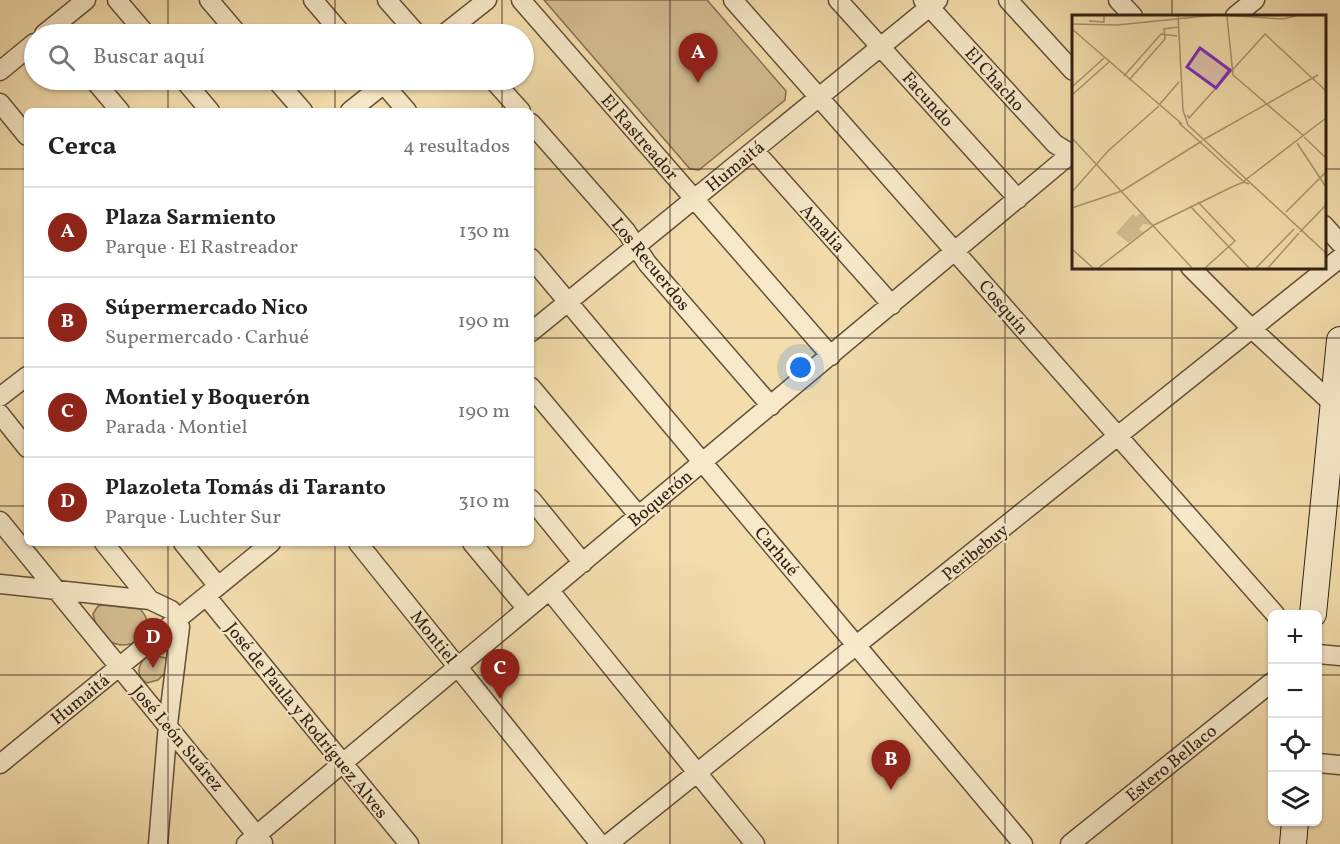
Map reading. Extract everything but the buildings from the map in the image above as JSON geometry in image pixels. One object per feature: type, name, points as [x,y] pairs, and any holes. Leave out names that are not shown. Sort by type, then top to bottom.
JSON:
[{"type":"street","points":[[60,24],[86,0]]},
{"type":"street","points":[[117,0],[137,24]]},
{"type":"street","points":[[209,0],[229,24]]},
{"type":"street","points":[[313,0],[333,24]]},
{"type":"street","points":[[387,0],[408,24]]},
{"type":"street","name":"El Rastreador","points":[[521,0],[831,356]]},
{"type":"street","name":"Cosquín","points":[[733,0],[1271,610]]},
{"type":"street","name":"Facundo","points":[[838,0],[1018,199]]},
{"type":"street","points":[[1008,0],[1072,69]]},
{"type":"street","points":[[1118,0],[1132,15]]},
{"type":"street","name":"Humaitá","points":[[534,329],[880,47],[930,2]]},
{"type":"street","name":"El Chacho","points":[[930,2],[1055,144],[1072,154]]},
{"type":"street","points":[[1236,15],[1250,2]]},
{"type":"street","points":[[458,24],[478,3]]},
{"type":"street","points":[[0,71],[24,51]]},
{"type":"street","points":[[102,90],[117,108]]},
{"type":"street","points":[[192,90],[207,108]]},
{"type":"street","points":[[285,90],[300,108]]},
{"type":"street","points":[[353,108],[374,90]]},
{"type":"street","points":[[391,90],[405,108]]},
{"type":"street","points":[[502,90],[517,108]]},
{"type":"street","points":[[0,103],[24,132]]},
{"type":"street","name":"Los Recuerdos","points":[[534,126],[626,231],[647,264],[771,406]]},
{"type":"street","name":"Amalia","points":[[754,150],[892,305]]},
{"type":"street","name":"Boquerón","points":[[256,841],[343,763],[1072,154]]},
{"type":"street","points":[[1325,227],[1340,243]]},
{"type":"street","name":"Peribebuy","points":[[608,844],[1340,258]]},
{"type":"street","name":"Carhué","points":[[534,261],[1023,844]]},
{"type":"street","points":[[1191,268],[1252,329],[1337,406]]},
{"type":"street","points":[[1313,610],[1337,406],[1340,340]]},
{"type":"street","points":[[0,398],[24,378]]},
{"type":"street","points":[[534,391],[639,516]]},
{"type":"street","points":[[0,414],[24,444]]},
{"type":"street","points":[[534,503],[583,562]]},
{"type":"street","name":"José León Suárez","points":[[0,521],[118,667],[168,724],[256,841]]},
{"type":"street","points":[[106,546],[150,600]]},
{"type":"street","name":"José de Paula y Rodríguez Alves","points":[[185,546],[212,591],[343,763],[409,844]]},
{"type":"street","name":"Humaitá","points":[[0,764],[267,546]]},
{"type":"street","name":"Montiel","points":[[360,546],[600,844]]},
{"type":"street","points":[[474,546],[527,609]]},
{"type":"street","points":[[0,584],[150,600],[171,610],[178,618],[179,637],[168,724],[158,844]]},
{"type":"street","points":[[550,591],[755,844]]},
{"type":"street","points":[[1322,654],[1340,656]]},
{"type":"street","name":"Estero Bellaco","points":[[1071,844],[1268,685]]},
{"type":"street","points":[[1322,763],[1340,765]]},
{"type":"street","points":[[1293,844],[1295,826]]},
{"type":"shaded area","points":[[544,0],[707,0],[786,91],[785,100],[699,170],[690,169]]},
{"type":"shaded area","points":[[98,606],[140,609],[147,620],[146,630],[141,638],[121,645],[110,641],[100,631],[93,614]]},
{"type":"shaded area","points":[[150,655],[166,658],[168,670],[158,680],[147,683],[140,676],[139,669]]},
{"type":"place","name":"Plaza Sarmiento","points":[[698,83]]},
{"type":"place","name":"Plazoleta Tomás di Taranto","points":[[153,668]]},
{"type":"place","name":"Montiel y Boquerón","points":[[500,699]]},
{"type":"place","name":"Súpermercado Nico","points":[[891,790]]}]
